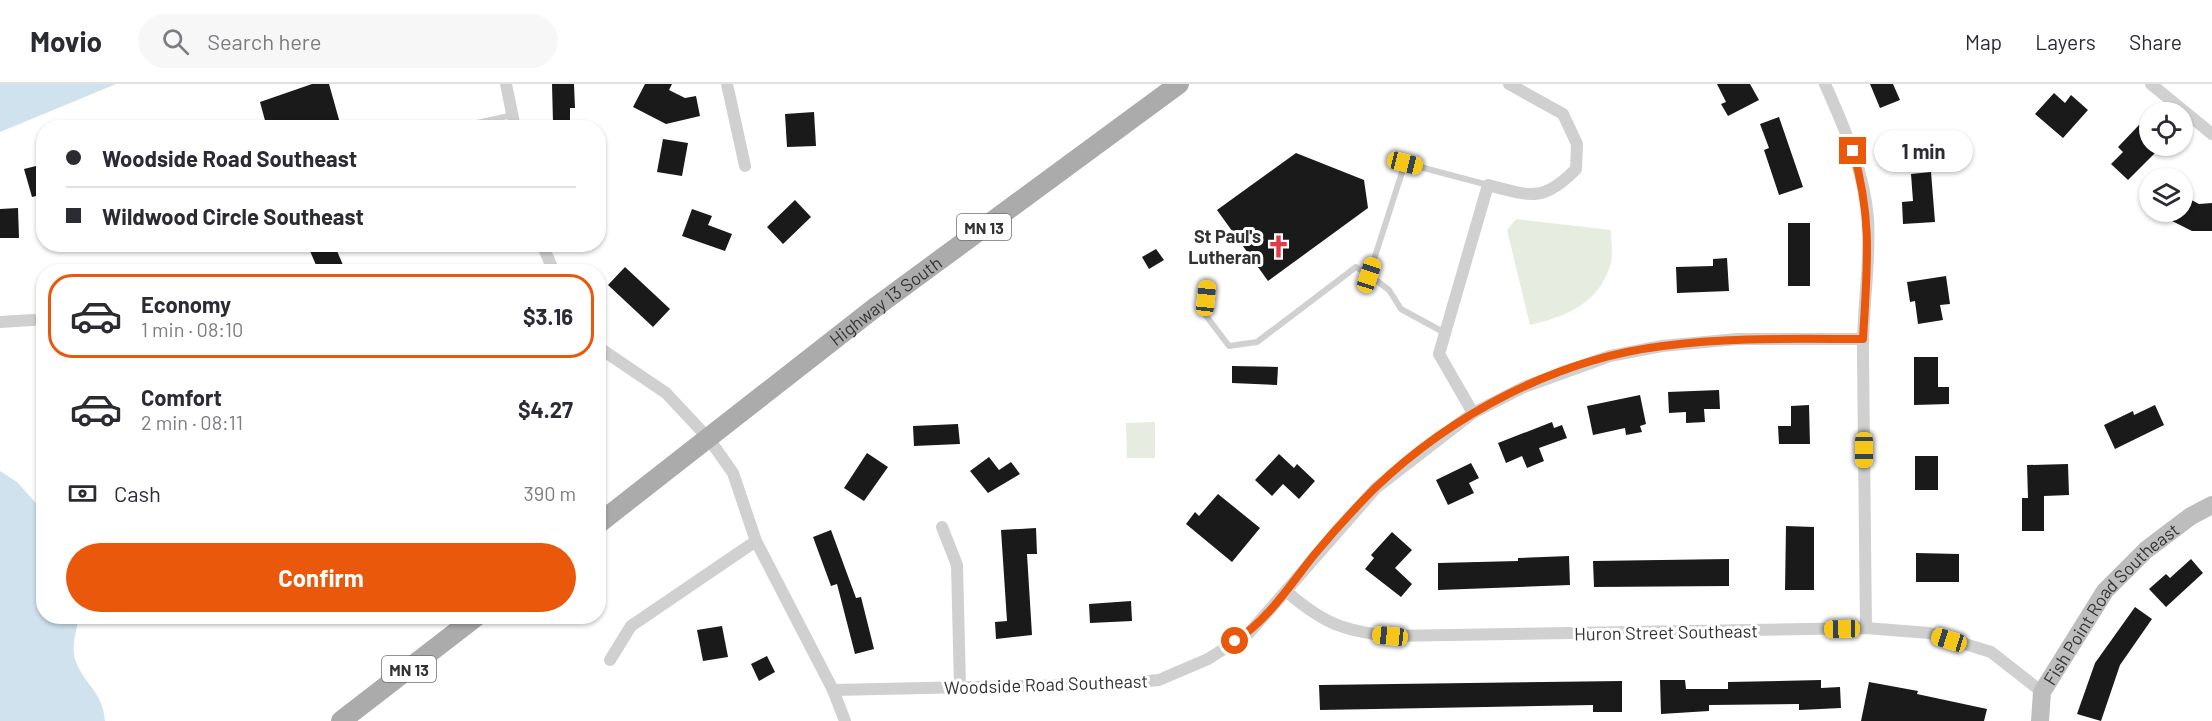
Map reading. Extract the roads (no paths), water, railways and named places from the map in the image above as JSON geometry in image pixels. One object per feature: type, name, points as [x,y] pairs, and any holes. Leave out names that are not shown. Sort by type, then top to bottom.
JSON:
[{"type":"main road","name":"Highway 13 South","points":[[606,518],[877,306],[1179,84]]},
{"type":"main road","name":"MN 13","points":[[341,721],[467,624]]},
{"type":"street","points":[[506,84],[514,120]]},
{"type":"street","points":[[727,84],[745,166]]},
{"type":"street","points":[[1473,413],[1439,354],[1488,185],[1527,195],[1557,188],[1576,169],[1576,144],[1563,114],[1509,84]]},
{"type":"street","points":[[1825,84],[1847,133],[1863,185],[1868,253],[1863,339],[1866,628]]},
{"type":"street","points":[[2151,84],[2212,134]]},
{"type":"street","points":[[0,322],[33,320]]},
{"type":"street","name":"Woodside Road Southeast","points":[[833,690],[1118,684],[1159,680],[1208,659],[1249,633],[1376,488],[1473,413],[1524,387],[1610,356],[1662,346],[1737,339],[1863,339]]},
{"type":"street","points":[[606,352],[666,393],[709,439],[733,473],[756,541],[833,690],[845,721]]},
{"type":"street","name":"Fish Point Road Southeast","points":[[2040,721],[2042,692],[2105,591],[2146,550],[2192,516],[2212,505]]},
{"type":"street","points":[[942,527],[957,565],[960,687]]},
{"type":"street","points":[[610,660],[631,626],[756,541]]},
{"type":"street","name":"Huron Street Southeast","points":[[1287,592],[1314,615],[1353,632],[1390,636],[1866,628],[1929,633],[1991,652],[2042,692]]},
{"type":"lane","points":[[1369,275],[1405,163],[1488,185]]},
{"type":"lane","points":[[1207,283],[1204,313],[1229,346],[1257,342],[1356,267],[1389,290],[1401,309],[1445,333]]},
{"type":"water","points":[[0,84],[116,84],[0,132]]},
{"type":"water","points":[[0,471],[17,482],[36,503],[36,624],[78,624],[74,643],[75,659],[101,702],[105,721],[0,721]]},
{"type":"place","name":"St Paul's Lutheran","points":[[1279,246]]}]
